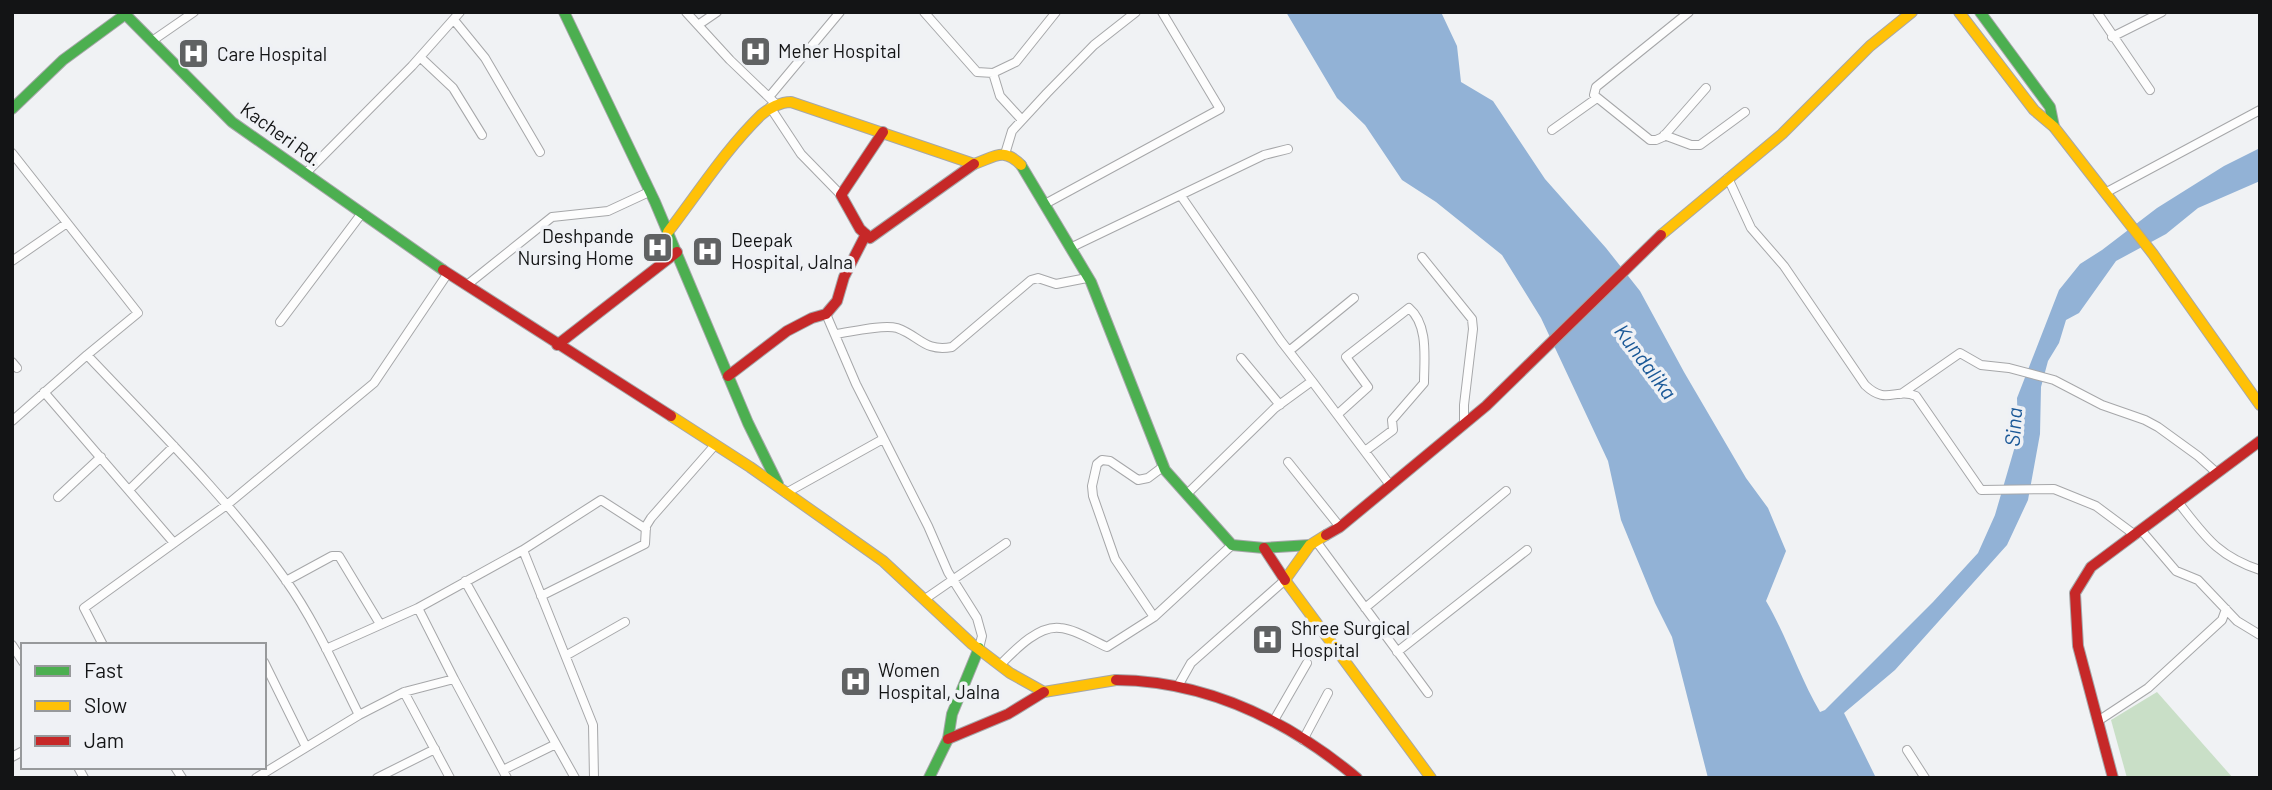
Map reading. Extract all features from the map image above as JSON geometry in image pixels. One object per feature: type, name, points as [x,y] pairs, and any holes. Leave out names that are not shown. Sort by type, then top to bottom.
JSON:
[{"type":"main road","name":"Kacheri Rd.","points":[[124,12],[232,122],[434,264],[715,445],[883,561],[979,648],[1000,665],[1044,692]]},
{"type":"main road","points":[[12,109],[63,60],[124,12]]},
{"type":"main road","points":[[564,12],[598,79],[677,252],[759,450],[783,491]]},
{"type":"main road","points":[[1285,580],[1313,543],[1340,527],[1486,406],[1676,220],[1782,134],[1870,46],[1912,12]]},
{"type":"main road","points":[[1959,12],[2034,110],[2054,127],[2153,254],[2258,399]]},
{"type":"main road","points":[[1980,12],[2050,107],[2054,127]]},
{"type":"main road","points":[[668,232],[724,158],[772,103],[791,102],[974,164]]},
{"type":"main road","points":[[883,132],[841,195],[860,229],[870,238],[974,164],[999,153],[1006,154],[1021,165],[1087,278],[1164,466],[1232,545],[1264,548],[1313,543]]},
{"type":"main road","points":[[728,376],[794,326],[813,316],[826,314],[837,301],[844,277],[866,234]]},
{"type":"main road","points":[[557,345],[677,252]]},
{"type":"main road","points":[[2113,778],[2078,646],[2075,593],[2091,567],[2260,441]]},
{"type":"main road","points":[[1264,548],[1431,778]]},
{"type":"main road","points":[[929,778],[948,739],[953,714],[979,648]]},
{"type":"main road","points":[[948,739],[1008,714],[1044,692],[1116,680],[1150,681],[1240,704],[1333,758],[1357,778]]},
{"type":"street","points":[[152,41],[194,12]]},
{"type":"street","points":[[687,12],[772,103],[801,153],[841,195]]},
{"type":"street","points":[[698,25],[717,12]]},
{"type":"street","points":[[772,103],[840,12]]},
{"type":"street","points":[[924,12],[977,72],[993,74],[1016,62],[1056,12]]},
{"type":"street","points":[[1006,154],[1013,131],[1022,120],[1094,45],[1136,12]]},
{"type":"street","points":[[1045,204],[1220,109],[1161,12]]},
{"type":"street","points":[[1689,12],[1596,87],[1594,95],[1650,139],[1659,139],[1706,88]]},
{"type":"street","points":[[2097,12],[2150,90]]},
{"type":"street","points":[[2112,37],[2162,12]]},
{"type":"street","points":[[305,174],[457,16],[540,152]]},
{"type":"street","points":[[420,57],[453,88],[482,135]]},
{"type":"street","points":[[993,74],[1000,96],[1022,120]]},
{"type":"street","points":[[1552,130],[1597,98]]},
{"type":"street","points":[[2105,193],[2260,110]]},
{"type":"street","points":[[1664,135],[1691,145],[1700,145],[1745,112]]},
{"type":"street","points":[[1070,248],[1264,155],[1288,149]]},
{"type":"street","points":[[12,153],[138,313],[12,421]]},
{"type":"street","points":[[1728,178],[1751,228],[1784,266],[1865,385],[1874,394],[1881,396],[1909,393],[1920,401],[1981,490],[2054,489],[2096,506],[2138,532],[2176,571],[2198,580],[2237,621],[2260,635]]},
{"type":"street","points":[[467,285],[552,217],[608,211],[649,192]]},
{"type":"street","points":[[1181,196],[1289,351],[1390,485]]},
{"type":"street","points":[[280,322],[362,213]]},
{"type":"street","points":[[12,261],[67,223]]},
{"type":"street","points":[[1422,257],[1472,319],[1464,424]]},
{"type":"street","points":[[102,643],[84,608],[228,504],[374,383],[449,273]]},
{"type":"street","points":[[836,334],[892,327],[935,349],[952,347],[1031,280],[1038,278],[1056,284],[1087,278]]},
{"type":"street","points":[[1289,351],[1354,298]]},
{"type":"street","points":[[1338,414],[1368,387],[1346,357],[1409,308],[1418,316],[1423,338],[1424,383],[1392,420],[1393,430],[1365,451]]},
{"type":"street","points":[[826,314],[856,384],[952,579],[981,630],[979,648]]},
{"type":"street","points":[[1901,394],[1960,353],[1981,365],[2009,368],[2054,380],[2102,405],[2158,427],[2198,456],[2217,474]]},
{"type":"street","points":[[88,355],[228,504],[286,581],[326,649],[359,715]]},
{"type":"street","points":[[1241,358],[1280,405]]},
{"type":"street","points":[[1187,494],[1280,405],[1312,381]]},
{"type":"street","points":[[44,393],[174,543]]},
{"type":"street","points":[[783,491],[883,439]]},
{"type":"street","points":[[541,596],[643,545],[651,518],[715,445]]},
{"type":"street","points":[[129,490],[174,446]]},
{"type":"street","points":[[58,497],[100,457]]},
{"type":"street","points":[[1154,617],[1115,559],[1092,486],[1097,464],[1102,460],[1110,461],[1138,480],[1147,478],[1164,466]]},
{"type":"street","points":[[1287,462],[1340,527]]},
{"type":"street","points":[[1365,608],[1506,491]]},
{"type":"street","points":[[326,649],[418,608],[523,550],[601,500],[646,528]]},
{"type":"street","points":[[2178,502],[2218,551],[2260,570]]},
{"type":"street","points":[[925,599],[1006,543]]},
{"type":"street","points":[[1313,543],[1428,693]]},
{"type":"street","points":[[1000,665],[1048,628],[1062,628],[1107,647],[1154,617],[1232,545]]},
{"type":"street","points":[[523,550],[593,725],[594,778]]},
{"type":"street","points":[[1397,652],[1527,550]]},
{"type":"street","points":[[286,581],[332,556],[339,556],[380,624]]},
{"type":"street","points":[[1178,686],[1191,663],[1285,580]]},
{"type":"street","points":[[465,581],[575,778]]},
{"type":"street","points":[[418,608],[505,774],[556,744]]},
{"type":"street","points":[[2098,721],[2148,688],[2169,670],[2222,620],[2226,609]]},
{"type":"street","points":[[567,655],[625,622]]},
{"type":"street","points":[[1273,722],[1307,663]]},
{"type":"street","points":[[266,666],[306,747]]},
{"type":"street","points":[[256,778],[359,715],[404,692],[454,679]]},
{"type":"street","points":[[404,692],[450,778]]},
{"type":"street","points":[[1303,740],[1328,693]]},
{"type":"street","points":[[377,778],[435,749]]},
{"type":"street","points":[[1906,750],[1925,778]]},
{"type":"green space","points":[[2157,692],[2233,778],[2127,778],[2111,720]]},
{"type":"water","name":"Kundalika","points":[[1286,12],[1441,12],[1457,46],[1461,82],[1493,101],[1545,179],[1640,291],[1746,478],[1768,508],[1786,551],[1766,601],[1820,712],[1933,602],[1978,553],[1995,515],[2018,436],[2017,398],[2059,290],[2080,264],[2157,208],[2224,166],[2260,148],[2260,181],[2198,208],[2166,234],[2116,261],[2079,313],[2066,320],[2059,343],[2048,361],[2041,387],[2040,434],[2028,500],[2007,545],[1895,670],[1844,713],[1876,778],[1708,778],[1672,637],[1621,520],[1608,461],[1541,318],[1502,255],[1436,202],[1402,180],[1365,125],[1337,98]]},
{"type":"traffic: fast","points":[[12,109],[63,60],[123,16],[124,12]]},
{"type":"traffic: fast","points":[[564,12],[655,202],[748,423],[778,484]]},
{"type":"traffic: fast","points":[[1980,12],[2050,107],[2054,127]]},
{"type":"traffic: fast","points":[[124,13],[232,122],[443,270]]},
{"type":"traffic: fast","points":[[1021,165],[1091,282],[1165,470],[1232,545],[1264,548],[1310,545]]},
{"type":"traffic: fast","points":[[929,778],[948,739],[952,714],[979,648]]},
{"type":"traffic: slow","points":[[1661,235],[1782,134],[1870,46],[1912,12]]},
{"type":"traffic: slow","points":[[1959,12],[2034,110],[2054,127],[2153,254],[2260,405]]},
{"type":"traffic: slow","points":[[668,232],[748,128],[768,110],[787,102],[974,164],[993,156],[1004,155],[1021,165]]},
{"type":"traffic: slow","points":[[671,416],[750,467],[883,561],[972,644],[1010,673],[1044,692],[1116,680]]},
{"type":"traffic: slow","points":[[1326,535],[1310,545],[1285,580],[1431,778]]},
{"type":"traffic: jam","points":[[883,132],[841,195],[860,229],[870,238],[974,164]]},
{"type":"traffic: jam","points":[[728,376],[787,331],[826,314],[837,301],[844,277],[866,234]]},
{"type":"traffic: jam","points":[[1326,535],[1340,527],[1486,406],[1661,235]]},
{"type":"traffic: jam","points":[[557,345],[677,252]]},
{"type":"traffic: jam","points":[[443,270],[671,416]]},
{"type":"traffic: jam","points":[[2113,778],[2078,646],[2075,593],[2091,567],[2260,441]]},
{"type":"traffic: jam","points":[[1264,548],[1285,580]]},
{"type":"traffic: jam","points":[[1116,680],[1150,682],[1182,688],[1214,696],[1244,708],[1303,738],[1357,778]]},
{"type":"traffic: jam","points":[[948,739],[1008,714],[1044,692]]},
{"type":"place","name":"Meher Hospital","points":[[755,51]]},
{"type":"place","name":"Care Hospital","points":[[194,54]]},
{"type":"place","name":"Deshpande Nursing Home","points":[[657,247]]},
{"type":"place","name":"Deepak Hospital, Jalna","points":[[708,251]]},
{"type":"place","name":"Shree Surgical Hospital","points":[[1268,639]]},
{"type":"place","name":"Women Hospital, Jalna","points":[[855,681]]},
{"type":"water label","name":"Sina","points":[[2014,427]]}]
